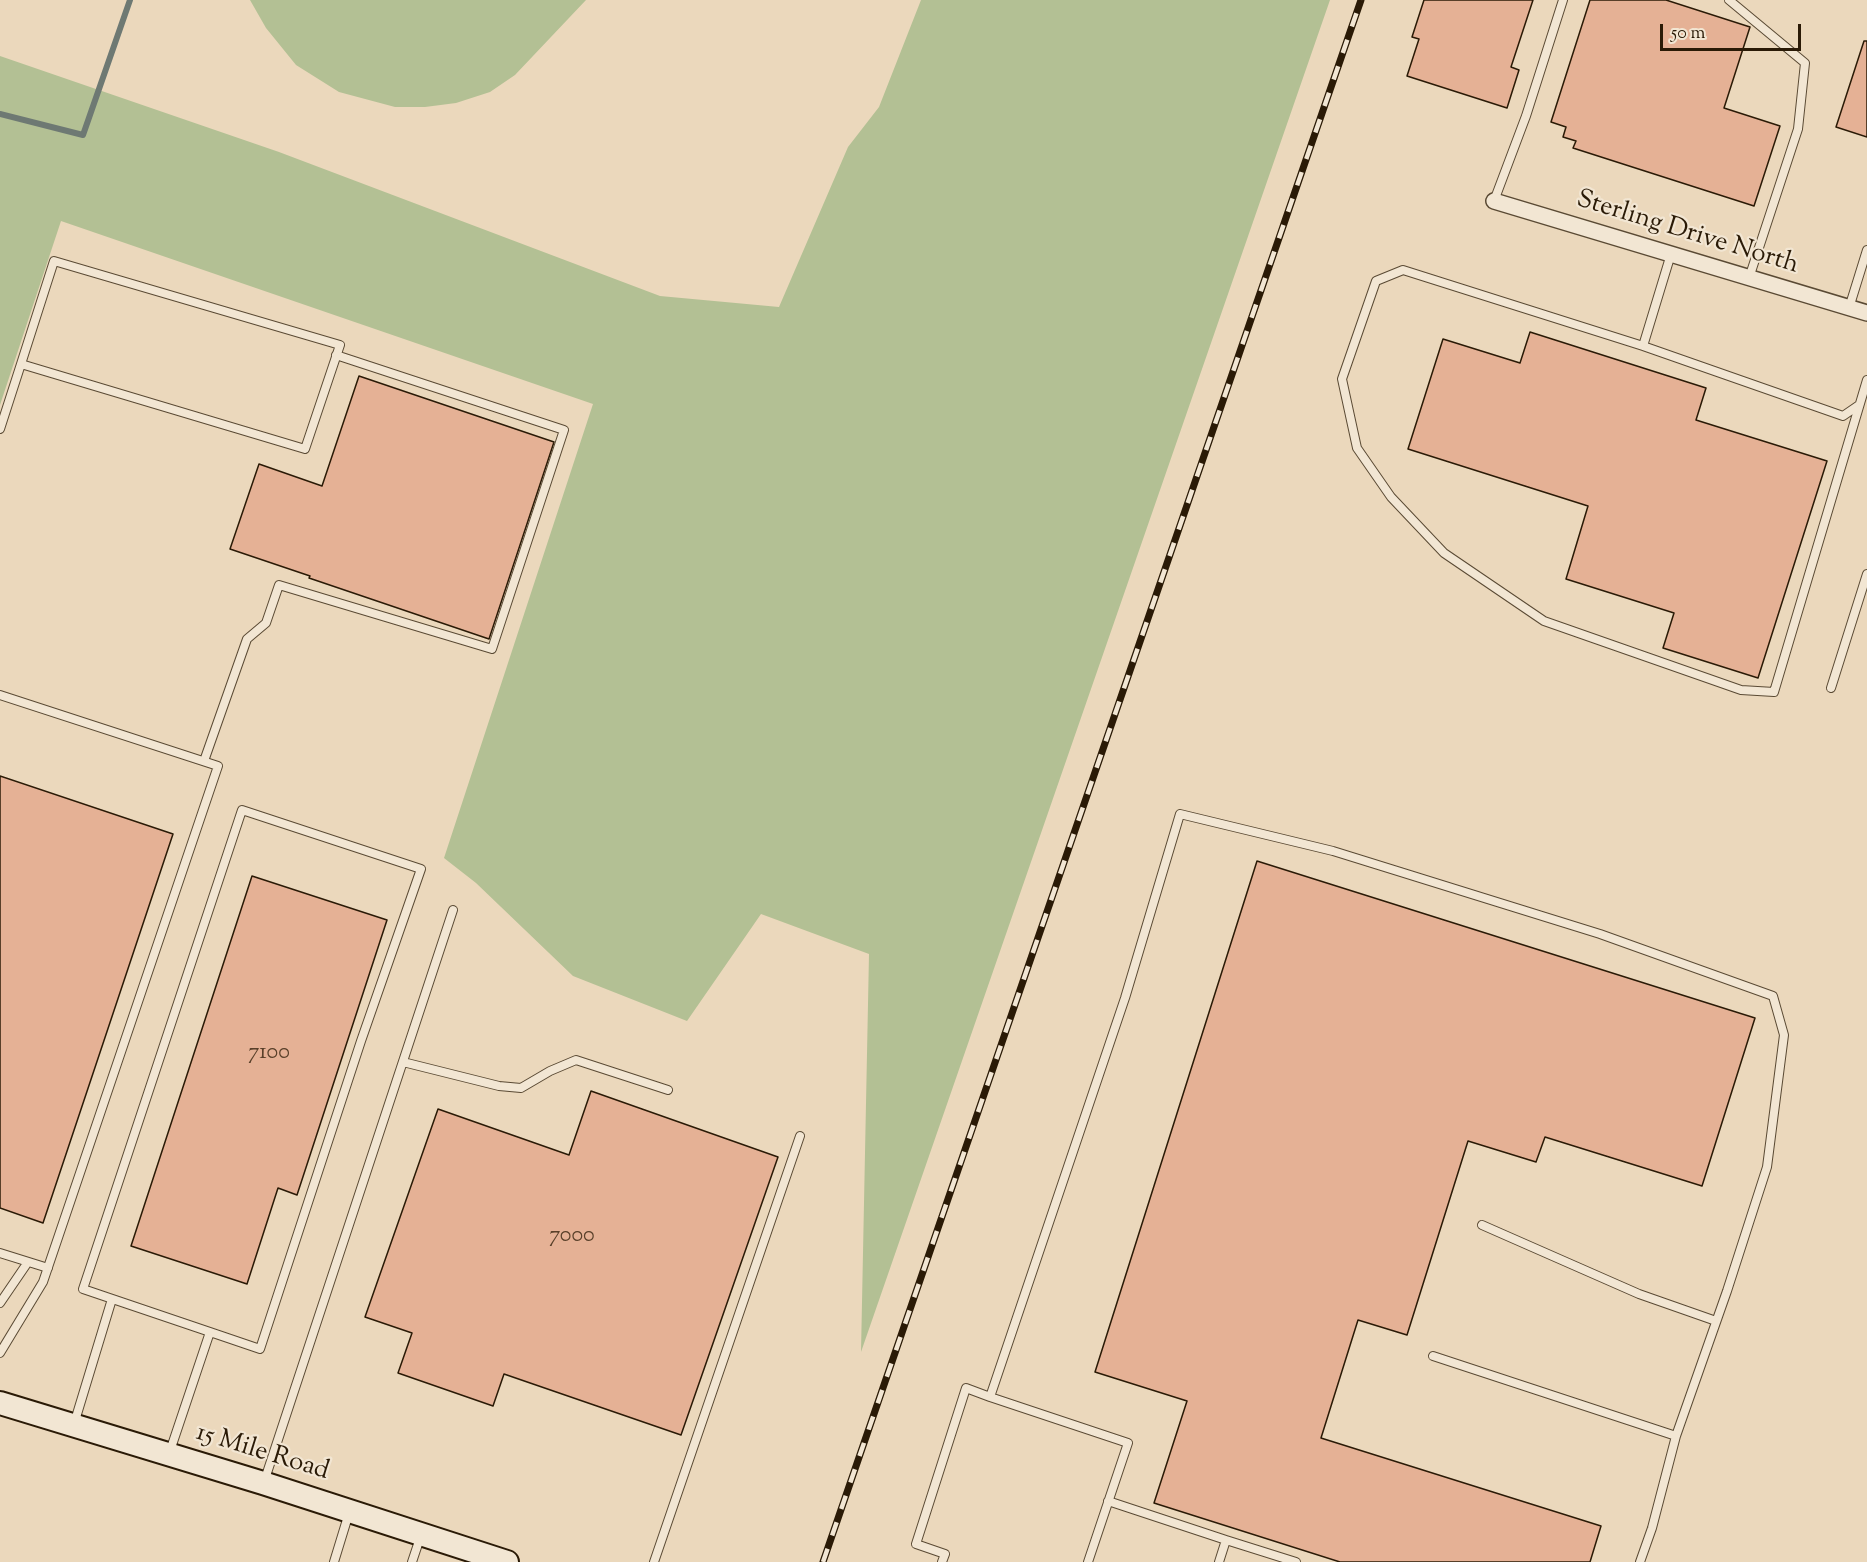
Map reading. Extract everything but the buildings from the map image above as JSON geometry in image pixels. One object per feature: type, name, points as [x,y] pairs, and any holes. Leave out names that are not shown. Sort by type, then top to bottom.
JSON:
[{"type":"main road","name":"15 Mile Road","points":[[0,1403],[263,1483],[507,1562]]},
{"type":"street","name":"Sterling Drive North","points":[[1494,201],[1867,313]]},
{"type":"lane","points":[[1494,201],[1526,116],[1563,0]]},
{"type":"lane","points":[[1729,0],[1805,63],[1798,129],[1749,278]]},
{"type":"lane","points":[[1849,308],[1867,250]]},
{"type":"lane","points":[[1643,346],[1671,254]]},
{"type":"lane","points":[[0,429],[54,261],[340,345],[305,449],[21,364]]},
{"type":"lane","points":[[1859,405],[1843,416],[1643,346],[1403,270],[1376,281],[1342,379],[1357,448],[1391,497],[1444,553],[1544,621],[1742,690],[1774,692],[1867,380]]},
{"type":"lane","points":[[204,761],[247,639],[266,623],[279,585],[492,649],[564,430],[336,355]]},
{"type":"lane","points":[[1831,688],[1867,574]]},
{"type":"lane","points":[[0,696],[218,766],[43,1282],[0,1353]]},
{"type":"lane","points":[[242,810],[422,870],[361,1041],[260,1349],[112,1299],[83,1289],[242,810]]},
{"type":"lane","points":[[990,1397],[1125,998],[1180,814],[1333,851],[1600,934],[1773,996],[1784,1035],[1767,1167],[1676,1436],[1652,1528],[1640,1562]]},
{"type":"lane","points":[[263,1483],[453,910]]},
{"type":"lane","points":[[403,1062],[499,1086],[521,1088],[550,1071],[576,1060],[668,1090]]},
{"type":"lane","points":[[654,1562],[800,1136]]},
{"type":"lane","points":[[1482,1225],[1639,1294],[1716,1321]]},
{"type":"lane","points":[[0,1252],[48,1268]]},
{"type":"lane","points":[[0,1304],[28,1262]]},
{"type":"lane","points":[[73,1426],[112,1299]]},
{"type":"lane","points":[[169,1455],[210,1332]]},
{"type":"lane","points":[[1433,1356],[1676,1436]]},
{"type":"lane","points":[[942,1562],[945,1554],[916,1544],[966,1388],[1128,1443],[1088,1562]]},
{"type":"lane","points":[[1108,1501],[1296,1562]]},
{"type":"lane","points":[[334,1562],[350,1511]]},
{"type":"lane","points":[[412,1562],[421,1534]]},
{"type":"lane","points":[[1219,1562],[1226,1540]]},
{"type":"green space","points":[[250,0],[586,0],[515,75],[490,92],[456,103],[425,107],[395,107],[339,92],[296,65],[266,28]]},
{"type":"green space","points":[[921,0],[1330,0],[861,1352],[869,954],[761,914],[687,1021],[573,976],[476,883],[444,858],[593,404],[61,221],[0,405],[0,56],[279,152],[660,296],[779,307],[848,147],[879,107]]},
{"type":"waterway","points":[[0,114],[83,135],[130,0]]},
{"type":"railway","points":[[823,1562],[1361,0]]}]
